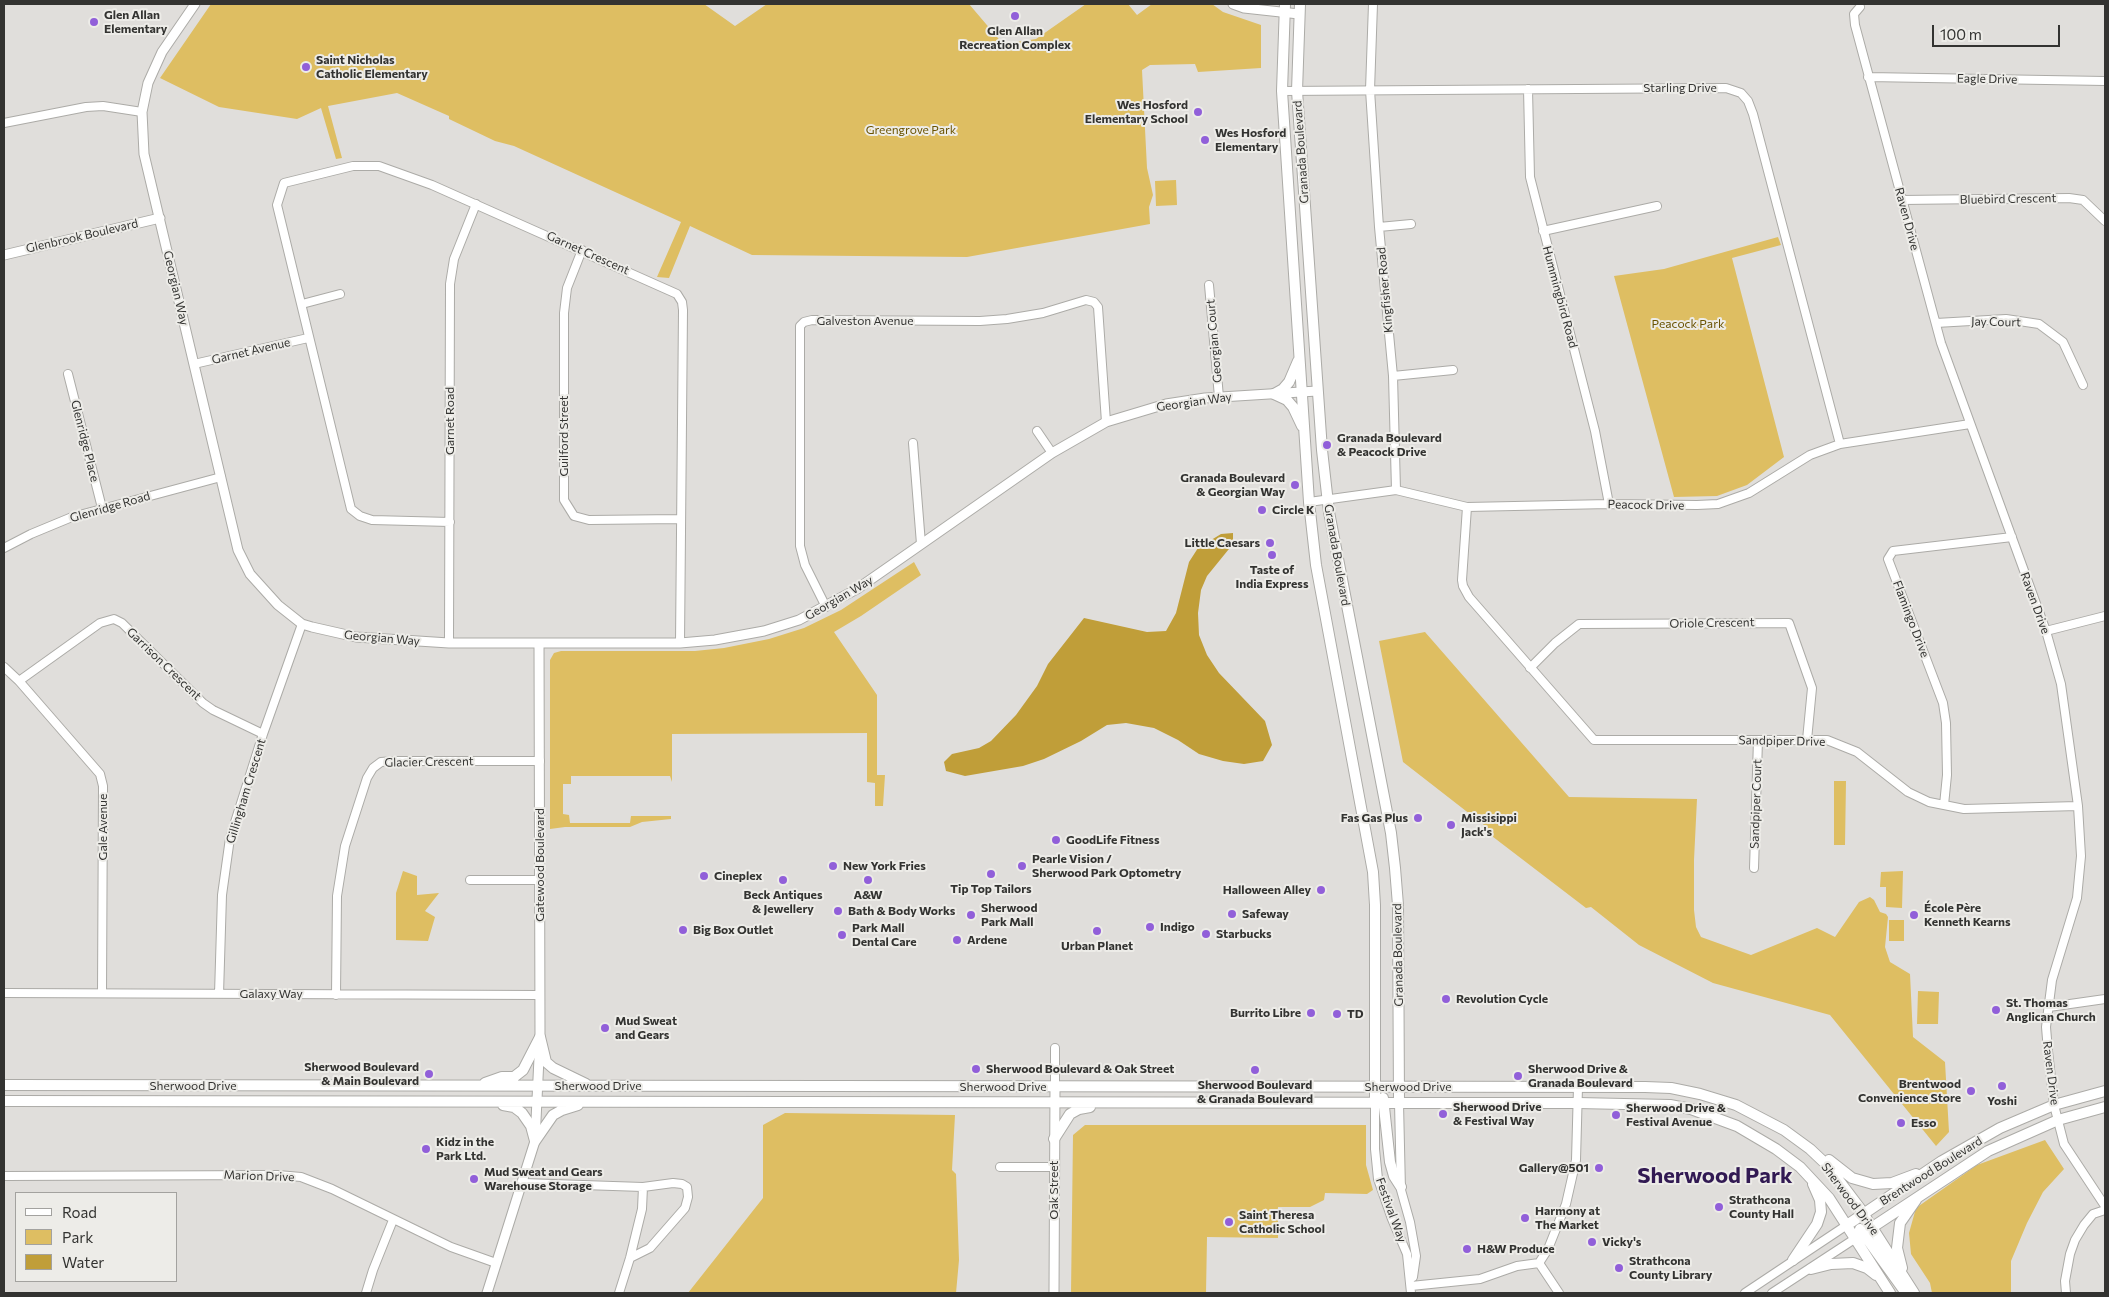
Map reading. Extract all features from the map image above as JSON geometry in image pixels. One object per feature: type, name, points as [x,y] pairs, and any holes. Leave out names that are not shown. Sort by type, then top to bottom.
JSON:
[{"type":"main road","name":"Granada Boulevard","points":[[1284,8],[1282,92],[1309,502],[1316,565],[1373,872],[1375,905],[1375,1087],[1380,1103],[1390,1162],[1394,1176],[1401,1187]]},
{"type":"main road","name":"Granada Boulevard","points":[[1300,9],[1297,91],[1327,500],[1394,860],[1398,905],[1399,1103]]},
{"type":"main road","points":[[1274,394],[1283,389],[1292,378],[1299,356]]},
{"type":"main road","points":[[1274,394],[1283,398],[1293,407],[1304,431]]},
{"type":"main road","points":[[477,1086],[502,1077],[514,1077],[523,1070],[540,1037]]},
{"type":"main road","points":[[540,1037],[546,1062],[553,1068],[590,1086]]},
{"type":"main road","name":"Sherwood Drive","points":[[4,1085],[1662,1088],[1708,1096],[1754,1113],[1784,1130],[1828,1166],[1863,1214],[1864,1233],[1890,1293]]},
{"type":"main road","name":"Brentwood Boulevard","points":[[1847,1224],[1931,1169],[2000,1128],[2054,1105],[2105,1090]]},
{"type":"main road","name":"Sherwood Drive","points":[[4,1101],[1578,1102],[1670,1105],[1699,1111],[1737,1126],[1776,1149],[1810,1177],[1829,1198],[1847,1224],[1864,1233],[1904,1276],[1914,1293]]},
{"type":"main road","points":[[490,1101],[514,1108],[522,1113],[531,1126],[535,1141]]},
{"type":"main road","points":[[535,1141],[548,1120],[557,1112],[570,1106],[597,1102]]},
{"type":"main road","points":[[1054,1139],[1070,1114],[1099,1102]]},
{"type":"main road","name":"Brentwood Boulevard","points":[[1864,1233],[1988,1151],[2058,1120],[2105,1107]]},
{"type":"main road","points":[[1810,1150],[1827,1158],[1852,1178],[1873,1184],[1892,1182],[1931,1169]]},
{"type":"main road","points":[[1793,1260],[1817,1224],[1821,1212],[1820,1200],[1810,1177]]},
{"type":"main road","points":[[1904,1276],[1897,1248],[1898,1234],[1900,1224],[1919,1195]]},
{"type":"main road","points":[[1864,1233],[1906,1293]]},
{"type":"main road","points":[[1811,1268],[1831,1264],[1852,1263],[1867,1268],[1883,1280]]},
{"type":"street","name":"Georgian Way","points":[[195,4],[162,52],[148,83],[142,112],[144,154],[238,550],[250,574],[278,605],[302,624],[356,637],[449,643],[680,642],[714,640],[764,631],[799,620],[857,590],[1052,453],[1106,422],[1166,404],[1219,397],[1318,391]]},
{"type":"street","points":[[1233,4],[1244,8],[1300,9]]},
{"type":"street","name":"Kingfisher Road","points":[[1373,4],[1370,90],[1379,227],[1393,376],[1396,490]]},
{"type":"street","name":"Raven Drive","points":[[1860,7],[1854,14],[1868,77],[1941,343],[2046,632],[2061,684],[2078,806],[2081,856],[2077,898],[2056,963],[2048,1007],[2046,1027],[2048,1052],[2054,1105],[2064,1144],[2105,1206]]},
{"type":"street","name":"Eagle Drive","points":[[1868,77],[2105,81]]},
{"type":"street","name":"Starling Drive","points":[[1282,92],[1726,88],[1741,93],[1753,114],[1840,444]]},
{"type":"street","name":"Hummingbird Road","points":[[1528,89],[1530,177],[1595,431],[1609,504]]},
{"type":"street","points":[[4,123],[86,107],[103,106],[142,112]]},
{"type":"street","name":"Garnet Crescent","points":[[450,522],[372,520],[360,516],[351,509],[308,338],[302,304],[278,205],[284,183],[353,166],[380,166],[432,185],[678,294],[682,302],[680,642]]},
{"type":"street","name":"Bluebird Crescent","points":[[1902,200],[2069,198],[2083,200],[2105,221]]},
{"type":"street","name":"Garnet Road","points":[[449,643],[450,284],[454,258],[476,204]]},
{"type":"street","points":[[1543,231],[1657,206]]},
{"type":"street","name":"Glenbrook Boulevard","points":[[4,255],[160,218]]},
{"type":"street","points":[[1379,227],[1411,224]]},
{"type":"street","name":"Guilford Street","points":[[582,250],[567,288],[564,313],[564,500],[574,516],[589,520],[680,519]]},
{"type":"street","name":"Georgian Court","points":[[1210,285],[1219,397]]},
{"type":"street","points":[[302,304],[340,294]]},
{"type":"street","name":"Galveston Avenue","points":[[826,607],[805,564],[800,546],[800,326],[804,322],[812,320],[989,321],[1043,313],[1086,300],[1094,302],[1098,307],[1106,422]]},
{"type":"street","name":"Jay Court","points":[[1936,323],[2006,320],[2039,324],[2063,342],[2083,385]]},
{"type":"street","name":"Garnet Avenue","points":[[194,364],[308,338]]},
{"type":"street","points":[[1393,376],[1453,370]]},
{"type":"street","name":"Glenridge Place","points":[[68,374],[102,508]]},
{"type":"street","name":"Peacock Drive","points":[[1309,502],[1396,490],[1467,507],[1609,504],[1697,506],[1718,504],[1749,493],[1783,469],[1810,454],[1840,444],[1970,424]]},
{"type":"street","points":[[1037,431],[1052,453]]},
{"type":"street","points":[[913,443],[921,544]]},
{"type":"street","name":"Glenridge Road","points":[[4,548],[31,534],[72,517],[220,477]]},
{"type":"street","name":"Sandpiper Drive","points":[[1467,507],[1463,586],[1469,597],[1594,740],[1827,740],[1857,752],[1908,792],[1930,802],[1964,809],[2078,806]]},
{"type":"street","name":"Flamingo Drive","points":[[1944,805],[1948,775],[1946,723],[1942,703],[1888,559],[1893,551],[2012,537]]},
{"type":"street","points":[[2046,632],[2105,616]]},
{"type":"street","name":"Garrison Crescent","points":[[19,681],[100,623],[114,619],[122,623],[203,703],[213,710],[263,734]]},
{"type":"street","name":"Oriole Crescent","points":[[1530,668],[1554,643],[1579,624],[1789,622],[1812,688],[1807,740]]},
{"type":"street","name":"Gillingham Crescent","points":[[219,994],[222,895],[230,838],[263,734],[302,624]]},
{"type":"street","name":"Gatewood Boulevard","points":[[487,1293],[535,1141],[540,1037],[539,644]]},
{"type":"street","name":"Gale Avenue","points":[[4,667],[19,681],[100,774],[103,786],[102,993]]},
{"type":"street","name":"Sandpiper Court","points":[[1754,868],[1758,740]]},
{"type":"street","name":"Glacier Crescent","points":[[336,994],[338,896],[345,846],[367,778],[373,768],[381,762],[540,761]]},
{"type":"street","points":[[470,880],[540,880]]},
{"type":"street","name":"Galaxy Way","points":[[4,993],[539,995]]},
{"type":"street","points":[[2048,1007],[2105,1000]]},
{"type":"street","points":[[1055,1048],[1055,1087]]},
{"type":"street","name":"Oak Street","points":[[1054,1293],[1055,1087]]},
{"type":"street","points":[[1411,1290],[1480,1279],[1517,1266],[1539,1262],[1548,1249],[1566,1204],[1576,1160],[1578,1087]]},
{"type":"street","name":"Festival Way","points":[[1380,1103],[1375,1149],[1378,1179],[1407,1254],[1411,1290]]},
{"type":"street","name":"Festival Way","points":[[1399,1103],[1401,1187],[1416,1256],[1411,1290]]},
{"type":"street","points":[[1000,1168],[1054,1167]]},
{"type":"street","name":"Marion Drive","points":[[4,1176],[293,1176],[314,1181],[451,1247],[496,1263]]},
{"type":"street","points":[[523,1183],[643,1187],[674,1183],[687,1187],[688,1197],[685,1208],[650,1248],[630,1258]]},
{"type":"street","points":[[619,1293],[642,1209],[643,1187]]},
{"type":"street","points":[[2066,1293],[2065,1281],[2070,1254],[2076,1240],[2084,1224],[2094,1214],[2105,1210]]},
{"type":"street","points":[[366,1293],[372,1270],[393,1220]]},
{"type":"street","name":"Brentwood Boulevard","points":[[1744,1293],[1847,1224]]},
{"type":"street","name":"Brentwood Boulevard","points":[[1772,1293],[1864,1233]]},
{"type":"street","points":[[1539,1262],[1558,1293]]},
{"type":"green space","name":"Greengrove Park","points":[[211,4],[704,4],[735,26],[767,4],[969,4],[1003,44],[1036,39],[1086,4],[1128,4],[1137,15],[1152,4],[1212,4],[1223,12],[1261,25],[1261,68],[1198,72],[1195,64],[1150,65],[1142,70],[1147,168],[1153,195],[1149,207],[1150,224],[967,257],[752,255],[690,226],[669,278],[657,277],[681,222],[514,146],[495,141],[449,119],[449,116],[397,93],[328,106],[342,158],[336,159],[321,108],[297,119],[219,107],[160,78]]},
{"type":"green space","points":[[1176,180],[1177,205],[1156,206],[1155,181]]},
{"type":"green space","name":"Peacock Park","points":[[1778,237],[1781,245],[1732,258],[1784,457],[1747,485],[1717,496],[1674,497],[1614,276],[1664,269]]},
{"type":"green space","points":[[914,562],[921,575],[834,632],[877,695],[877,775],[885,775],[883,806],[875,806],[875,783],[867,782],[867,733],[672,734],[672,782],[670,776],[571,776],[571,784],[563,784],[563,814],[569,815],[570,823],[630,823],[631,816],[671,816],[671,819],[642,822],[630,827],[565,827],[550,829],[550,660],[554,653],[561,651],[695,651],[724,648],[769,639],[804,628],[841,610]]},
{"type":"green space","points":[[1425,632],[1569,797],[1697,799],[1694,910],[1696,927],[1701,937],[1751,955],[1817,928],[1835,937],[1859,902],[1870,897],[1874,900],[1880,912],[1888,917],[1885,947],[1890,962],[1910,974],[1913,1037],[1945,1062],[1949,1132],[1936,1146],[1830,1015],[1713,983],[1639,945],[1591,907],[1586,908],[1484,830],[1484,825],[1403,762],[1379,641]]},
{"type":"green space","points":[[1834,781],[1846,781],[1845,845],[1834,845]]},
{"type":"green space","points":[[403,871],[417,876],[417,895],[439,893],[425,911],[435,917],[428,941],[396,940],[396,893]]},
{"type":"green space","points":[[1903,871],[1902,908],[1886,907],[1886,887],[1880,887],[1881,872]]},
{"type":"green space","points":[[1889,920],[1904,920],[1904,941],[1889,941]]},
{"type":"green space","points":[[1918,991],[1939,992],[1938,1024],[1917,1024]]},
{"type":"green space","points":[[785,1113],[955,1115],[952,1170],[956,1174],[959,1260],[956,1293],[688,1293],[763,1198],[763,1125]]},
{"type":"green space","name":"Saint Theresa Catholic School","points":[[1085,1125],[1366,1125],[1366,1165],[1373,1190],[1367,1194],[1325,1193],[1324,1200],[1310,1207],[1278,1207],[1278,1238],[1207,1237],[1206,1293],[1071,1293],[1073,1135]]},
{"type":"green space","points":[[2045,1140],[2064,1169],[2043,1192],[2027,1223],[2011,1261],[2011,1293],[1932,1293],[1930,1283],[1911,1254],[1909,1233],[1916,1208],[1977,1165]]},
{"type":"water","points":[[1233,533],[1233,544],[1207,576],[1201,590],[1198,613],[1199,635],[1207,655],[1219,673],[1265,721],[1272,745],[1263,761],[1244,764],[1223,761],[1199,754],[1178,740],[1154,728],[1126,723],[1107,725],[1081,741],[1044,759],[1023,766],[965,776],[946,771],[944,762],[952,754],[979,748],[991,741],[1016,715],[1037,686],[1048,664],[1084,618],[1147,632],[1166,631],[1176,613],[1189,562],[1198,548],[1221,534]]},
{"type":"place","name":"Glen Allan Recreation Complex","points":[[1015,16]]},
{"type":"place","name":"Glen Allan Elementary","points":[[94,22]]},
{"type":"place","name":"Saint Nicholas Catholic Elementary","points":[[306,67]]},
{"type":"place","name":"Wes Hosford Elementary School","points":[[1198,112]]},
{"type":"place","name":"Wes Hosford Elementary","points":[[1205,140]]},
{"type":"place","name":"Granada Boulevard & Peacock Drive","points":[[1327,445]]},
{"type":"place","name":"Granada Boulevard & Georgian Way","points":[[1295,485]]},
{"type":"place","name":"Circle K","points":[[1262,510]]},
{"type":"place","name":"Little Caesars","points":[[1270,543]]},
{"type":"place","name":"Taste of India Express","points":[[1272,555]]},
{"type":"place","name":"Fas Gas Plus","points":[[1418,818]]},
{"type":"place","name":"Missisippi Jack's","points":[[1451,825]]},
{"type":"place","name":"GoodLife Fitness","points":[[1056,840]]},
{"type":"place","name":"New York Fries","points":[[833,866]]},
{"type":"place","name":"Pearle Vision / Sherwood Park Optometry","points":[[1022,866]]},
{"type":"place","name":"Tip Top Tailors","points":[[991,874]]},
{"type":"place","name":"Cineplex","points":[[704,876]]},
{"type":"place","name":"Beck Antiques & Jewellery","points":[[783,880]]},
{"type":"place","name":"A&W","points":[[868,880]]},
{"type":"place","name":"Halloween Alley","points":[[1321,890]]},
{"type":"place","name":"Bath & Body Works","points":[[838,911]]},
{"type":"place","name":"Safeway","points":[[1232,914]]},
{"type":"place","name":"Sherwood Park Mall","points":[[971,915]]},
{"type":"place","name":"École Père Kenneth Kearns","points":[[1914,915]]},
{"type":"place","name":"Indigo","points":[[1150,927]]},
{"type":"place","name":"Big Box Outlet","points":[[683,930]]},
{"type":"place","name":"Urban Planet","points":[[1097,931]]},
{"type":"place","name":"Starbucks","points":[[1206,934]]},
{"type":"place","name":"Park Mall Dental Care","points":[[842,935]]},
{"type":"place","name":"Ardene","points":[[957,940]]},
{"type":"place","name":"Revolution Cycle","points":[[1446,999]]},
{"type":"place","name":"St. Thomas Anglican Church","points":[[1996,1010]]},
{"type":"place","name":"Burrito Libre","points":[[1311,1013]]},
{"type":"place","name":"TD","points":[[1337,1014]]},
{"type":"place","name":"Mud Sweat and Gears","points":[[605,1028]]},
{"type":"place","name":"Sherwood Boulevard & Oak Street","points":[[976,1069]]},
{"type":"place","name":"Sherwood Boulevard & Granada Boulevard","points":[[1255,1070]]},
{"type":"place","name":"Sherwood Boulevard & Main Boulevard","points":[[429,1074]]},
{"type":"place","name":"Sherwood Drive & Granada Boulevard","points":[[1518,1076]]},
{"type":"place","name":"Yoshi","points":[[2002,1086]]},
{"type":"place","name":"Brentwood Convenience Store","points":[[1971,1091]]},
{"type":"place","name":"Sherwood Drive & Festival Way","points":[[1443,1114]]},
{"type":"place","name":"Sherwood Drive & Festival Avenue","points":[[1616,1115]]},
{"type":"place","name":"Esso","points":[[1901,1123]]},
{"type":"place","name":"Kidz in the Park Ltd.","points":[[426,1149]]},
{"type":"place","name":"Gallery@501","points":[[1599,1168]]},
{"type":"place","name":"Mud Sweat and Gears Warehouse Storage","points":[[474,1179]]},
{"type":"place","name":"Strathcona County Hall","points":[[1719,1207]]},
{"type":"place","name":"Harmony at The Market","points":[[1525,1218]]},
{"type":"place","name":"Saint Theresa Catholic School","points":[[1229,1222]]},
{"type":"place","name":"Vicky's","points":[[1592,1242]]},
{"type":"place","name":"H&W Produce","points":[[1467,1249]]},
{"type":"place","name":"Strathcona County Library","points":[[1619,1268]]},
{"type":"district","name":"Sherwood Park","points":[[1715,1176]]}]
